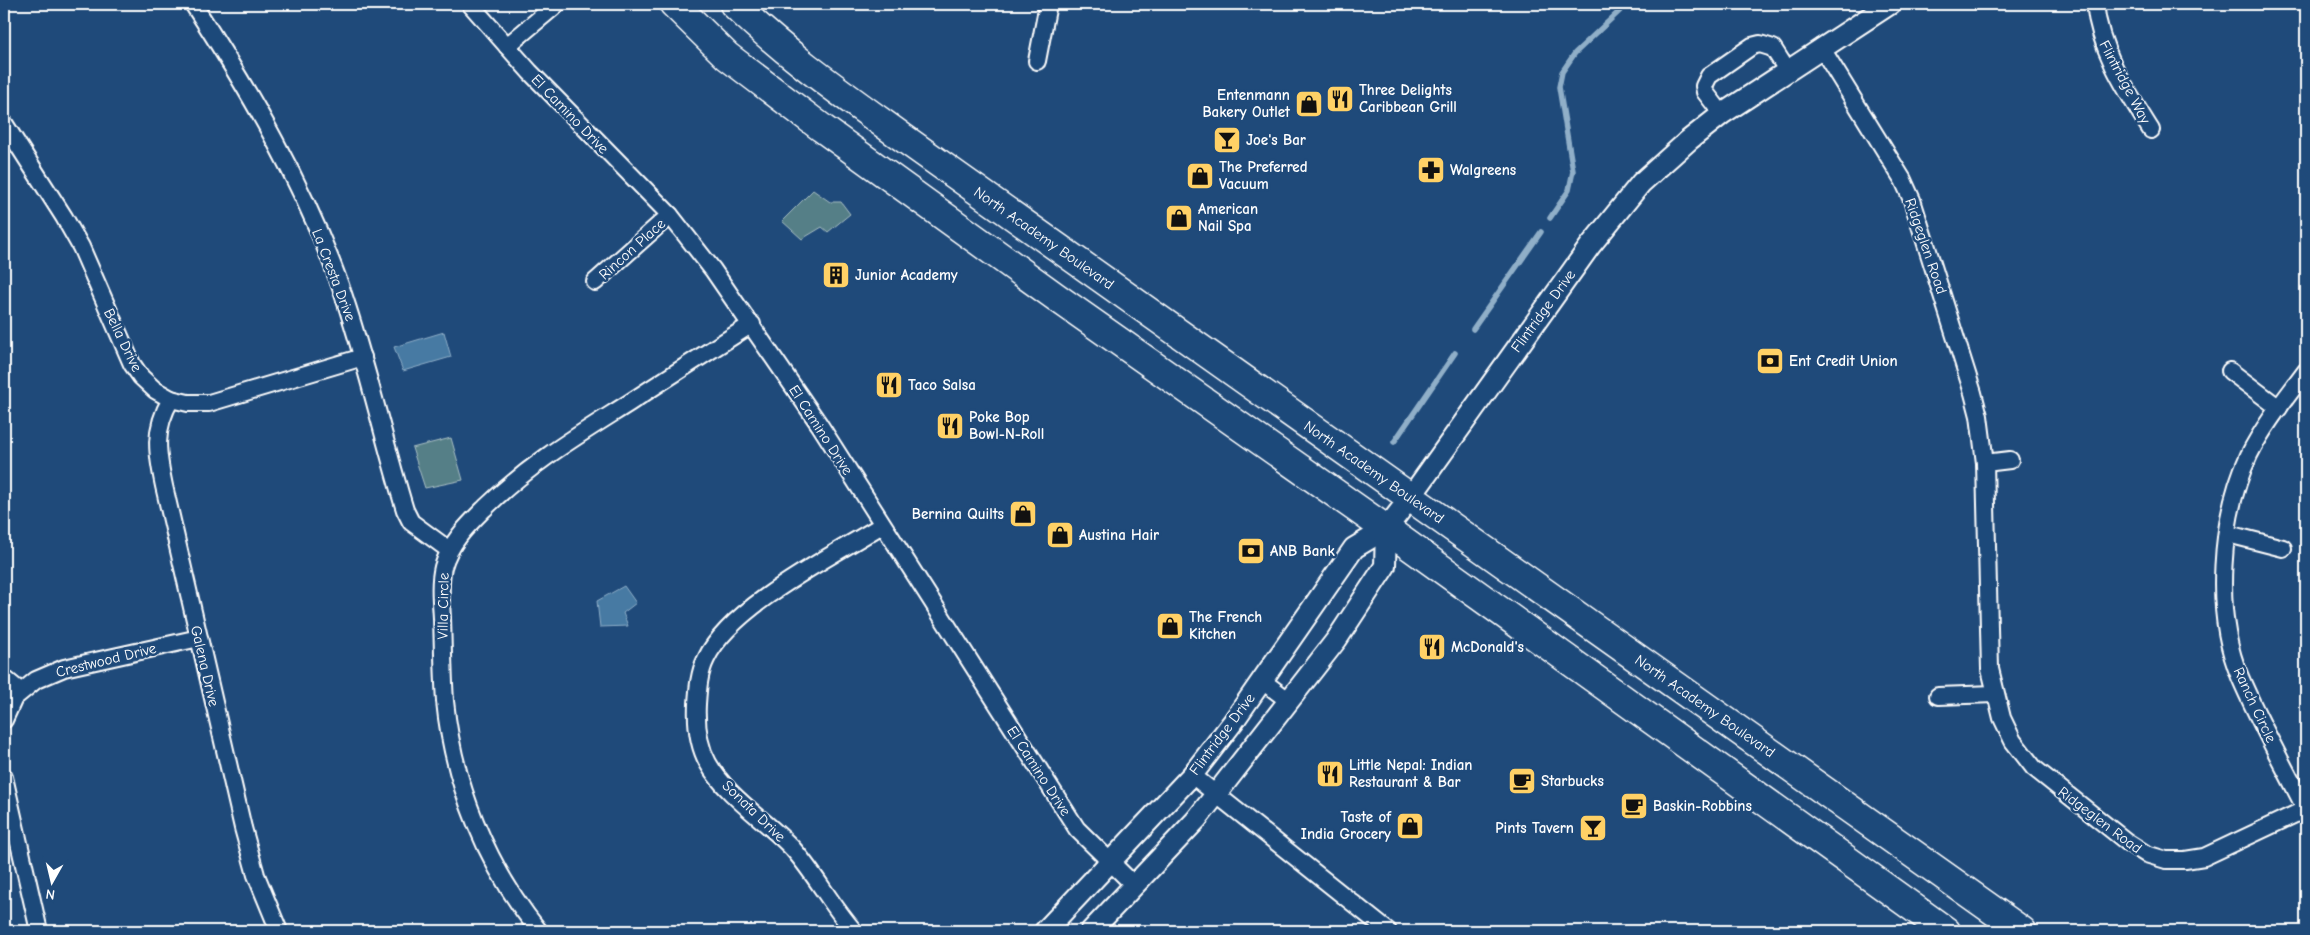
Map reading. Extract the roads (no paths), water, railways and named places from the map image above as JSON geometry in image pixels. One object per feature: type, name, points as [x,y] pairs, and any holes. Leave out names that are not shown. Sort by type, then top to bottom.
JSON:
[{"type":"highway","points":[[674,4],[727,56],[783,100],[1056,297],[1386,529],[1946,931]]},
{"type":"highway","name":"North Academy Boulevard","points":[[734,4],[756,26],[826,82],[2022,931]]},
{"type":"street","name":"La Cresta Drive","points":[[193,4],[233,66],[271,134],[306,205],[339,283],[363,357],[405,510],[412,522],[450,550]]},
{"type":"street","name":"El Camino Drive","points":[[470,4],[507,46],[670,215],[713,270],[752,324],[819,424],[1077,829],[1134,885]]},
{"type":"street","points":[[507,46],[557,4]]},
{"type":"street","points":[[1037,61],[1048,4]]},
{"type":"street","name":"Flintridge Drive","points":[[1045,931],[1192,775],[1233,722],[1354,548],[1386,529],[1410,498],[1606,224],[1661,164],[1722,114],[1821,47],[1890,4]]},
{"type":"street","name":"Flintridge Way","points":[[2095,4],[2097,24],[2103,45],[2151,130]]},
{"type":"street","points":[[1722,114],[1706,92],[1706,81],[1709,76],[1745,51],[1760,44],[1773,48],[1787,70]]},
{"type":"street","name":"Ridgeglen Road","points":[[1821,47],[1903,180],[1920,218],[1973,393],[1984,463],[1990,669],[2002,718],[2013,742],[2034,768],[2120,837],[2146,854],[2166,860],[2204,857],[2306,809]]},
{"type":"street","name":"Bella Drive","points":[[4,123],[81,247],[132,364],[155,390],[171,399],[188,404],[209,403],[363,357]]},
{"type":"street","name":"Rincon Place","points":[[595,282],[670,215]]},
{"type":"street","name":"Villa Circle","points":[[539,931],[524,912],[494,862],[470,808],[454,758],[446,713],[442,664],[440,592],[443,568],[450,550],[464,530],[530,467],[752,324]]},
{"type":"street","name":"Ranch Circle","points":[[2306,370],[2279,408],[2249,457],[2239,482],[2228,534],[2223,589],[2230,646],[2240,677],[2306,809]]},
{"type":"street","points":[[2230,371],[2279,408]]},
{"type":"street","name":"Galena Drive","points":[[171,399],[162,415],[158,429],[159,461],[243,828],[256,875],[279,931]]},
{"type":"street","points":[[1984,463],[2010,460]]},
{"type":"street","name":"Sonata Drive","points":[[854,931],[794,850],[727,787],[708,763],[699,742],[696,716],[699,684],[705,660],[722,634],[756,603],[882,525]]},
{"type":"street","points":[[1091,931],[1196,820],[1336,638],[1386,566],[1386,529]]},
{"type":"street","points":[[2228,534],[2283,548]]},
{"type":"street","name":"Crestwood Drive","points":[[4,720],[8,708],[20,691],[36,680],[64,668],[199,638]]},
{"type":"street","points":[[4,678],[20,691]]},
{"type":"street","points":[[1261,680],[1288,700]]},
{"type":"street","points":[[1938,696],[1995,694]]},
{"type":"street","points":[[1192,775],[1388,931]]},
{"type":"street","points":[[4,777],[39,931]]},
{"type":"water","points":[[444,332],[451,357],[403,371],[394,347]]},
{"type":"water","points":[[624,586],[636,603],[623,613],[628,626],[600,627],[597,601]]},
{"type":"waterway","points":[[1550,218],[1569,190],[1573,171],[1559,87],[1562,72],[1575,53],[1627,4]]},
{"type":"waterway","points":[[1473,329],[1541,232]]},
{"type":"waterway","points":[[1394,442],[1455,353]]},
{"type":"place","name":"Three Delights Caribbean Grill","points":[[1340,99]]},
{"type":"place","name":"Entenmann Bakery Outlet","points":[[1309,104]]},
{"type":"place","name":"Joe's Bar","points":[[1227,140]]},
{"type":"place","name":"Walgreens","points":[[1431,170]]},
{"type":"place","name":"The Preferred Vacuum","points":[[1200,176]]},
{"type":"place","name":"American Nail Spa","points":[[1179,218]]},
{"type":"place","name":"Junior Academy","points":[[836,275]]},
{"type":"place","name":"Ent Credit Union","points":[[1770,361]]},
{"type":"place","name":"Taco Salsa","points":[[889,385]]},
{"type":"place","name":"Poke Bop Bowl-N-Roll","points":[[950,426]]},
{"type":"place","name":"Bernina Quilts","points":[[1023,514]]},
{"type":"place","name":"Austina Hair","points":[[1060,535]]},
{"type":"place","name":"ANB Bank","points":[[1251,551]]},
{"type":"place","name":"The French Kitchen","points":[[1170,626]]},
{"type":"place","name":"McDonald's","points":[[1432,647]]},
{"type":"place","name":"Little Nepal: Indian Restaurant & Bar","points":[[1330,774]]},
{"type":"place","name":"Starbucks","points":[[1522,781]]},
{"type":"place","name":"Baskin-Robbins","points":[[1634,806]]},
{"type":"place","name":"Taste of India Grocery","points":[[1410,826]]},
{"type":"place","name":"Pints Tavern","points":[[1593,828]]}]
